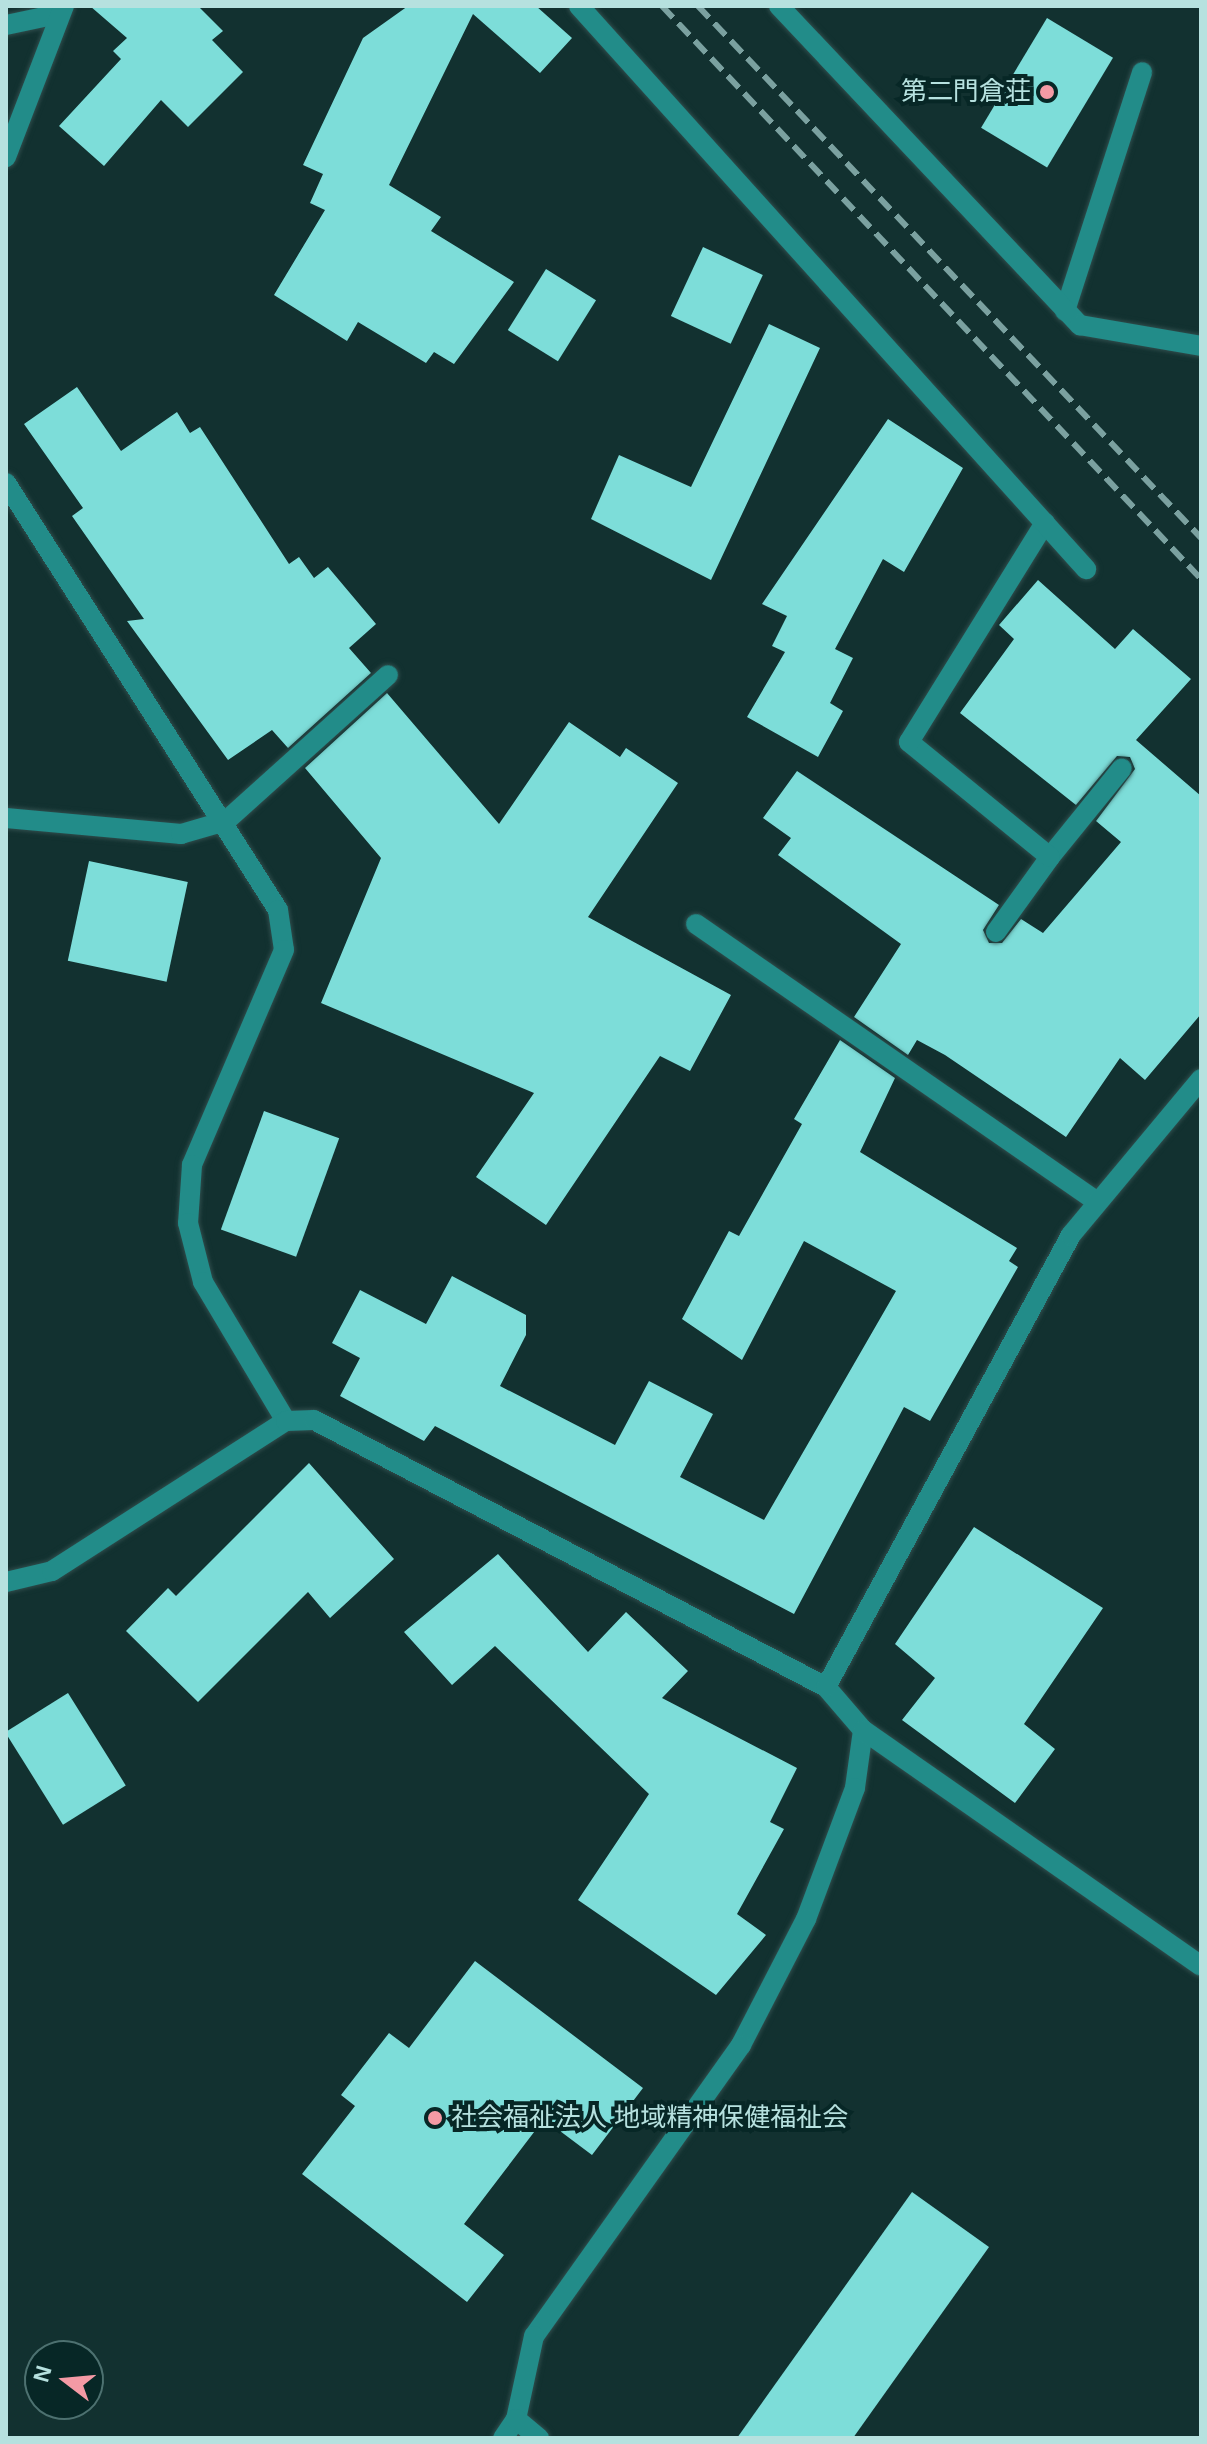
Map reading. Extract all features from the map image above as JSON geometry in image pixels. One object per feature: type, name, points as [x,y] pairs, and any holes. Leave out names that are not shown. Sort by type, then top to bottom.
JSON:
[{"type":"street","points":[[579,6],[1086,569]]},
{"type":"street","points":[[779,6],[1080,325],[1201,346]]},
{"type":"street","points":[[6,25],[61,10]]},
{"type":"street","points":[[6,157],[61,10]]},
{"type":"street","points":[[1065,311],[1142,72]]},
{"type":"street","points":[[6,483],[226,821],[278,910],[284,950],[192,1165],[188,1223],[203,1282],[286,1421]]},
{"type":"street","points":[[1045,523],[909,742],[1050,857]]},
{"type":"street","points":[[6,818],[181,834],[226,821],[388,675]]},
{"type":"street","points":[[996,932],[1050,857],[1122,768]]},
{"type":"street","points":[[696,924],[1097,1202]]},
{"type":"street","points":[[826,1687],[1071,1235],[1201,1079]]},
{"type":"street","points":[[6,1582],[52,1571],[286,1421],[314,1420],[826,1687],[863,1730],[1201,1966]]},
{"type":"street","points":[[503,2438],[516,2419],[534,2336],[741,2045],[806,1919],[855,1788],[863,1730]]},
{"type":"street","points":[[516,2419],[539,2438]]},
{"type":"building","points":[[90,6],[198,6],[223,31],[212,40],[243,72],[188,127],[161,100],[104,166],[59,126],[121,59],[113,51],[127,38]]},
{"type":"building","points":[[408,6],[536,6],[572,38],[540,73],[473,14],[389,185],[441,217],[431,231],[514,282],[454,364],[434,352],[426,363],[358,322],[347,341],[274,295],[325,210],[310,203],[323,174],[303,165],[363,38]]},
{"type":"building","name":"第二門倉荘","points":[[1047,18],[1113,58],[1047,167],[981,128]]},
{"type":"building","points":[[703,247],[763,275],[731,344],[671,316]]},
{"type":"building","points":[[546,269],[596,300],[558,361],[508,330]]},
{"type":"building","points":[[769,324],[820,348],[711,580],[591,519],[619,455],[691,487]]},
{"type":"building","points":[[77,387],[121,451],[177,412],[190,433],[200,427],[289,564],[299,557],[314,578],[328,567],[376,624],[349,648],[371,673],[288,748],[272,730],[228,760],[127,621],[144,619],[72,516],[83,508],[24,424]]},
{"type":"building","points":[[888,419],[963,468],[904,572],[883,559],[835,649],[853,658],[830,703],[843,711],[818,757],[747,717],[785,652],[772,646],[787,616],[762,604]]},
{"type":"building","points":[[1038,580],[1115,649],[1133,629],[1191,679],[1136,740],[1201,796],[1201,1014],[1145,1080],[1120,1058],[1066,1137],[945,1055],[917,1040],[908,1055],[854,1017],[901,944],[778,855],[791,838],[763,818],[797,771],[999,905],[983,930],[989,943],[1002,943],[1021,919],[1043,933],[1121,842],[1096,821],[1135,769],[1130,757],[1117,756],[1076,805],[960,713],[1014,639],[999,625]]},
{"type":"building","points":[[387,693],[499,824],[569,722],[620,757],[626,748],[678,783],[588,917],[731,995],[690,1071],[660,1056],[546,1225],[476,1177],[534,1093],[321,1003],[381,858],[305,768]]},
{"type":"building","points":[[89,861],[188,882],[167,982],[68,961]]},
{"type":"building","points":[[840,1040],[895,1078],[860,1152],[1017,1248],[1009,1261],[1018,1267],[930,1421],[904,1407],[794,1614],[435,1426],[424,1441],[340,1396],[360,1358],[332,1343],[360,1290],[426,1324],[452,1276],[526,1315],[526,1335],[500,1386],[615,1445],[649,1381],[713,1414],[680,1477],[764,1520],[896,1291],[804,1241],[742,1360],[682,1319],[729,1231],[739,1236],[802,1124],[794,1119]]},
{"type":"building","points":[[264,1111],[339,1138],[296,1257],[221,1229]]},
{"type":"building","points":[[309,1463],[394,1559],[330,1618],[308,1592],[198,1702],[126,1631],[168,1588],[176,1596]]},
{"type":"building","points":[[974,1527],[1103,1608],[1024,1724],[1055,1749],[1015,1803],[902,1720],[935,1678],[895,1644]]},
{"type":"building","points":[[498,1554],[588,1652],[626,1612],[688,1671],[662,1698],[797,1768],[770,1822],[784,1829],[737,1914],[766,1935],[716,1995],[578,1900],[649,1794],[495,1646],[452,1685],[404,1632]]},
{"type":"building","points":[[68,1693],[126,1785],[63,1825],[6,1732]]},
{"type":"building","points":[[475,1961],[643,2088],[592,2155],[544,2119],[464,2224],[504,2255],[467,2302],[302,2174],[355,2106],[341,2095],[389,2033],[409,2048]]},
{"type":"building","points":[[912,2192],[989,2247],[853,2438],[737,2438]]},
{"type":"railway","points":[[662,6],[1201,579]]},
{"type":"railway","points":[[698,6],[1201,538]]},
{"type":"place","name":"第二門倉荘","points":[[1047,92]]},
{"type":"place","name":"社会福祉法人 地域精神保健福祉会","points":[[435,2118]]}]
